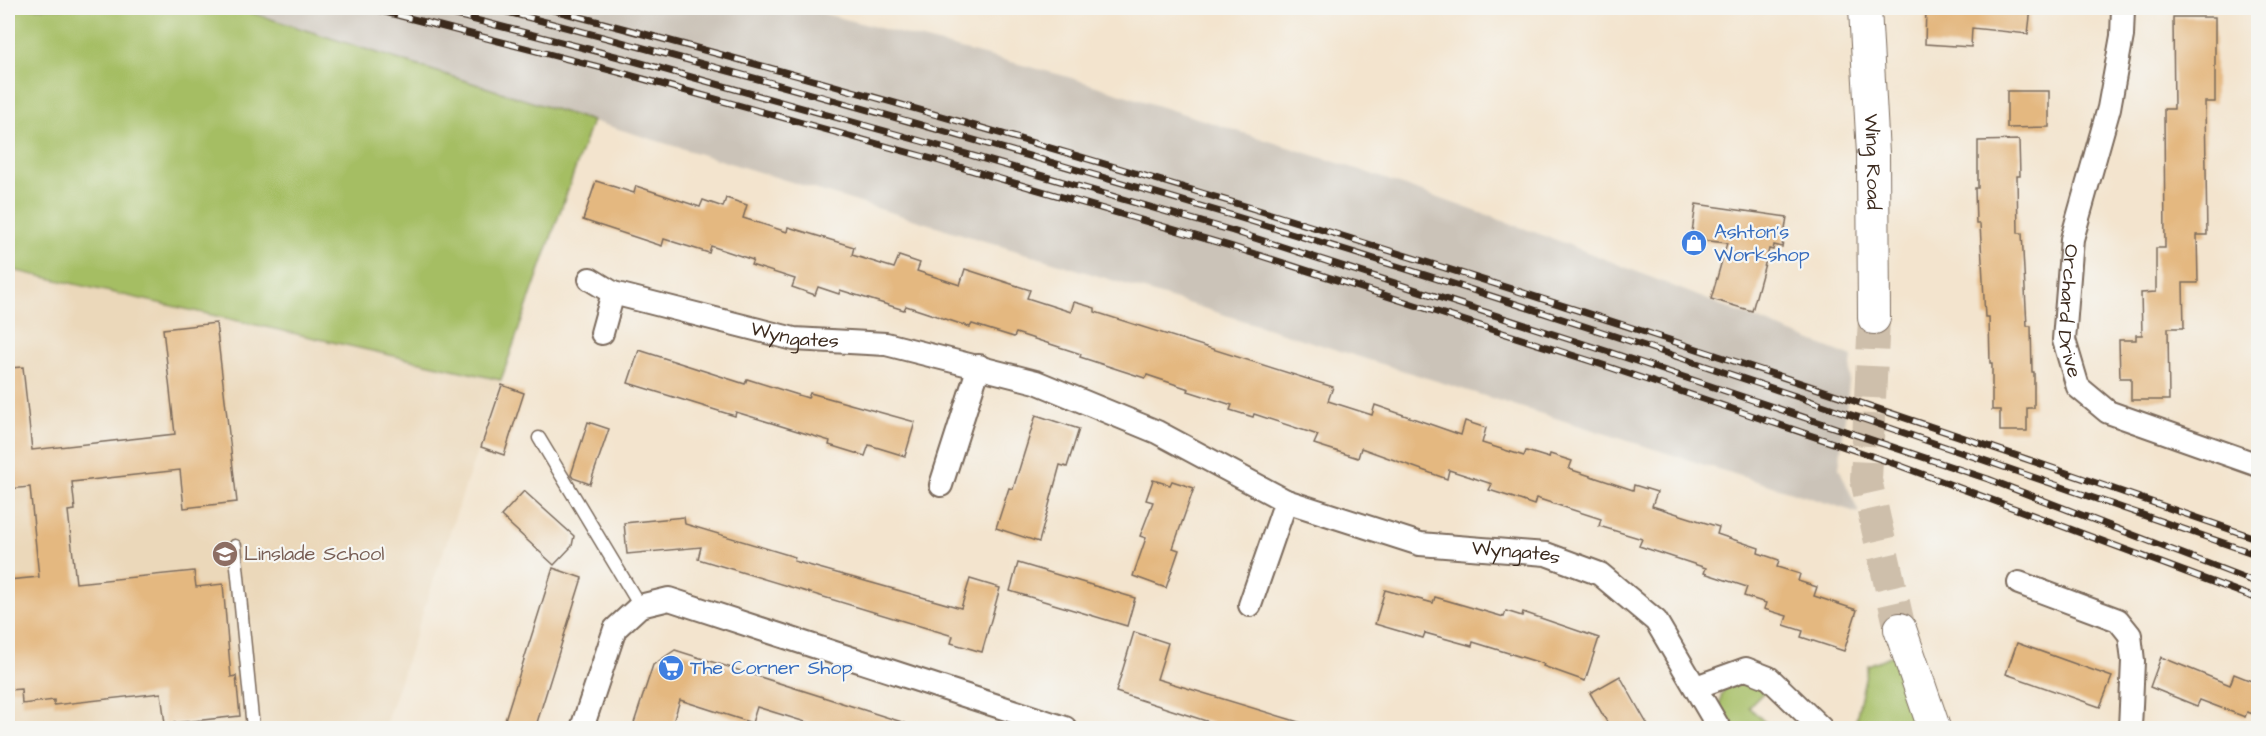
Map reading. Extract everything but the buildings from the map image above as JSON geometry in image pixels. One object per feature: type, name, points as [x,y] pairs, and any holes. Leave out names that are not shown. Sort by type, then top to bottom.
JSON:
[{"type":"street","name":"Wing Road","points":[[1865,8],[1873,154],[1874,318]]},
{"type":"street","name":"Orchard Drive","points":[[2123,8],[2122,36],[2109,108],[2072,239],[2064,340],[2078,387],[2108,412],[2259,465]]},
{"type":"street","name":"Wyngates","points":[[590,279],[613,293],[794,339],[886,344],[1036,382],[1157,432],[1287,501],[1420,544],[1546,554],[1600,574],[1656,621],[1719,729]]},
{"type":"street","points":[[602,333],[613,293]]},
{"type":"street","points":[[941,485],[979,366]]},
{"type":"street","points":[[1250,605],[1287,501]]},
{"type":"street","points":[[2019,583],[2118,620],[2130,634],[2133,661],[2130,729]]},
{"type":"street","points":[[582,729],[615,629],[640,606],[669,599],[1036,724],[1065,729]]},
{"type":"street","points":[[1900,629],[1934,729]]},
{"type":"street","points":[[1696,687],[1746,669],[1769,678],[1821,729]]},
{"type":"lane","points":[[539,438],[640,606]]},
{"type":"lane","points":[[235,546],[253,729]]},
{"type":"shaded area","points":[[236,8],[802,8],[1065,76],[1360,170],[1559,241],[1852,357],[1839,468],[1859,513],[1190,304],[592,121]]},
{"type":"shaded area","name":"Linslade School","points":[[8,269],[501,380],[384,728],[8,728]]},
{"type":"green space","points":[[8,8],[236,8],[592,121],[501,380],[8,269]]},
{"type":"green space","points":[[1893,655],[1914,717],[1913,728],[1854,728],[1868,665]]},
{"type":"green space","points":[[1747,678],[1767,689],[1749,707],[1771,728],[1727,728],[1721,717],[1721,697],[1727,685],[1738,679]]},
{"type":"tunnel","points":[[1874,318],[1866,480],[1900,629]]},
{"type":"railway","points":[[370,8],[618,72],[936,160],[1230,246],[1603,365],[1898,465],[2258,599]]},
{"type":"railway","points":[[429,8],[623,58],[1233,231],[1609,352],[1988,479],[2258,583]]},
{"type":"railway","points":[[492,8],[864,109],[1234,216],[1492,296],[1748,380],[2258,555]]},
{"type":"railway","points":[[546,8],[978,127],[1408,256],[1834,394],[2258,539]]},
{"type":"place","name":"Ashton's Workshop","points":[[1694,243]]},
{"type":"place","name":"Linslade School","points":[[225,554]]},
{"type":"place","name":"The Corner Shop","points":[[671,668]]}]
